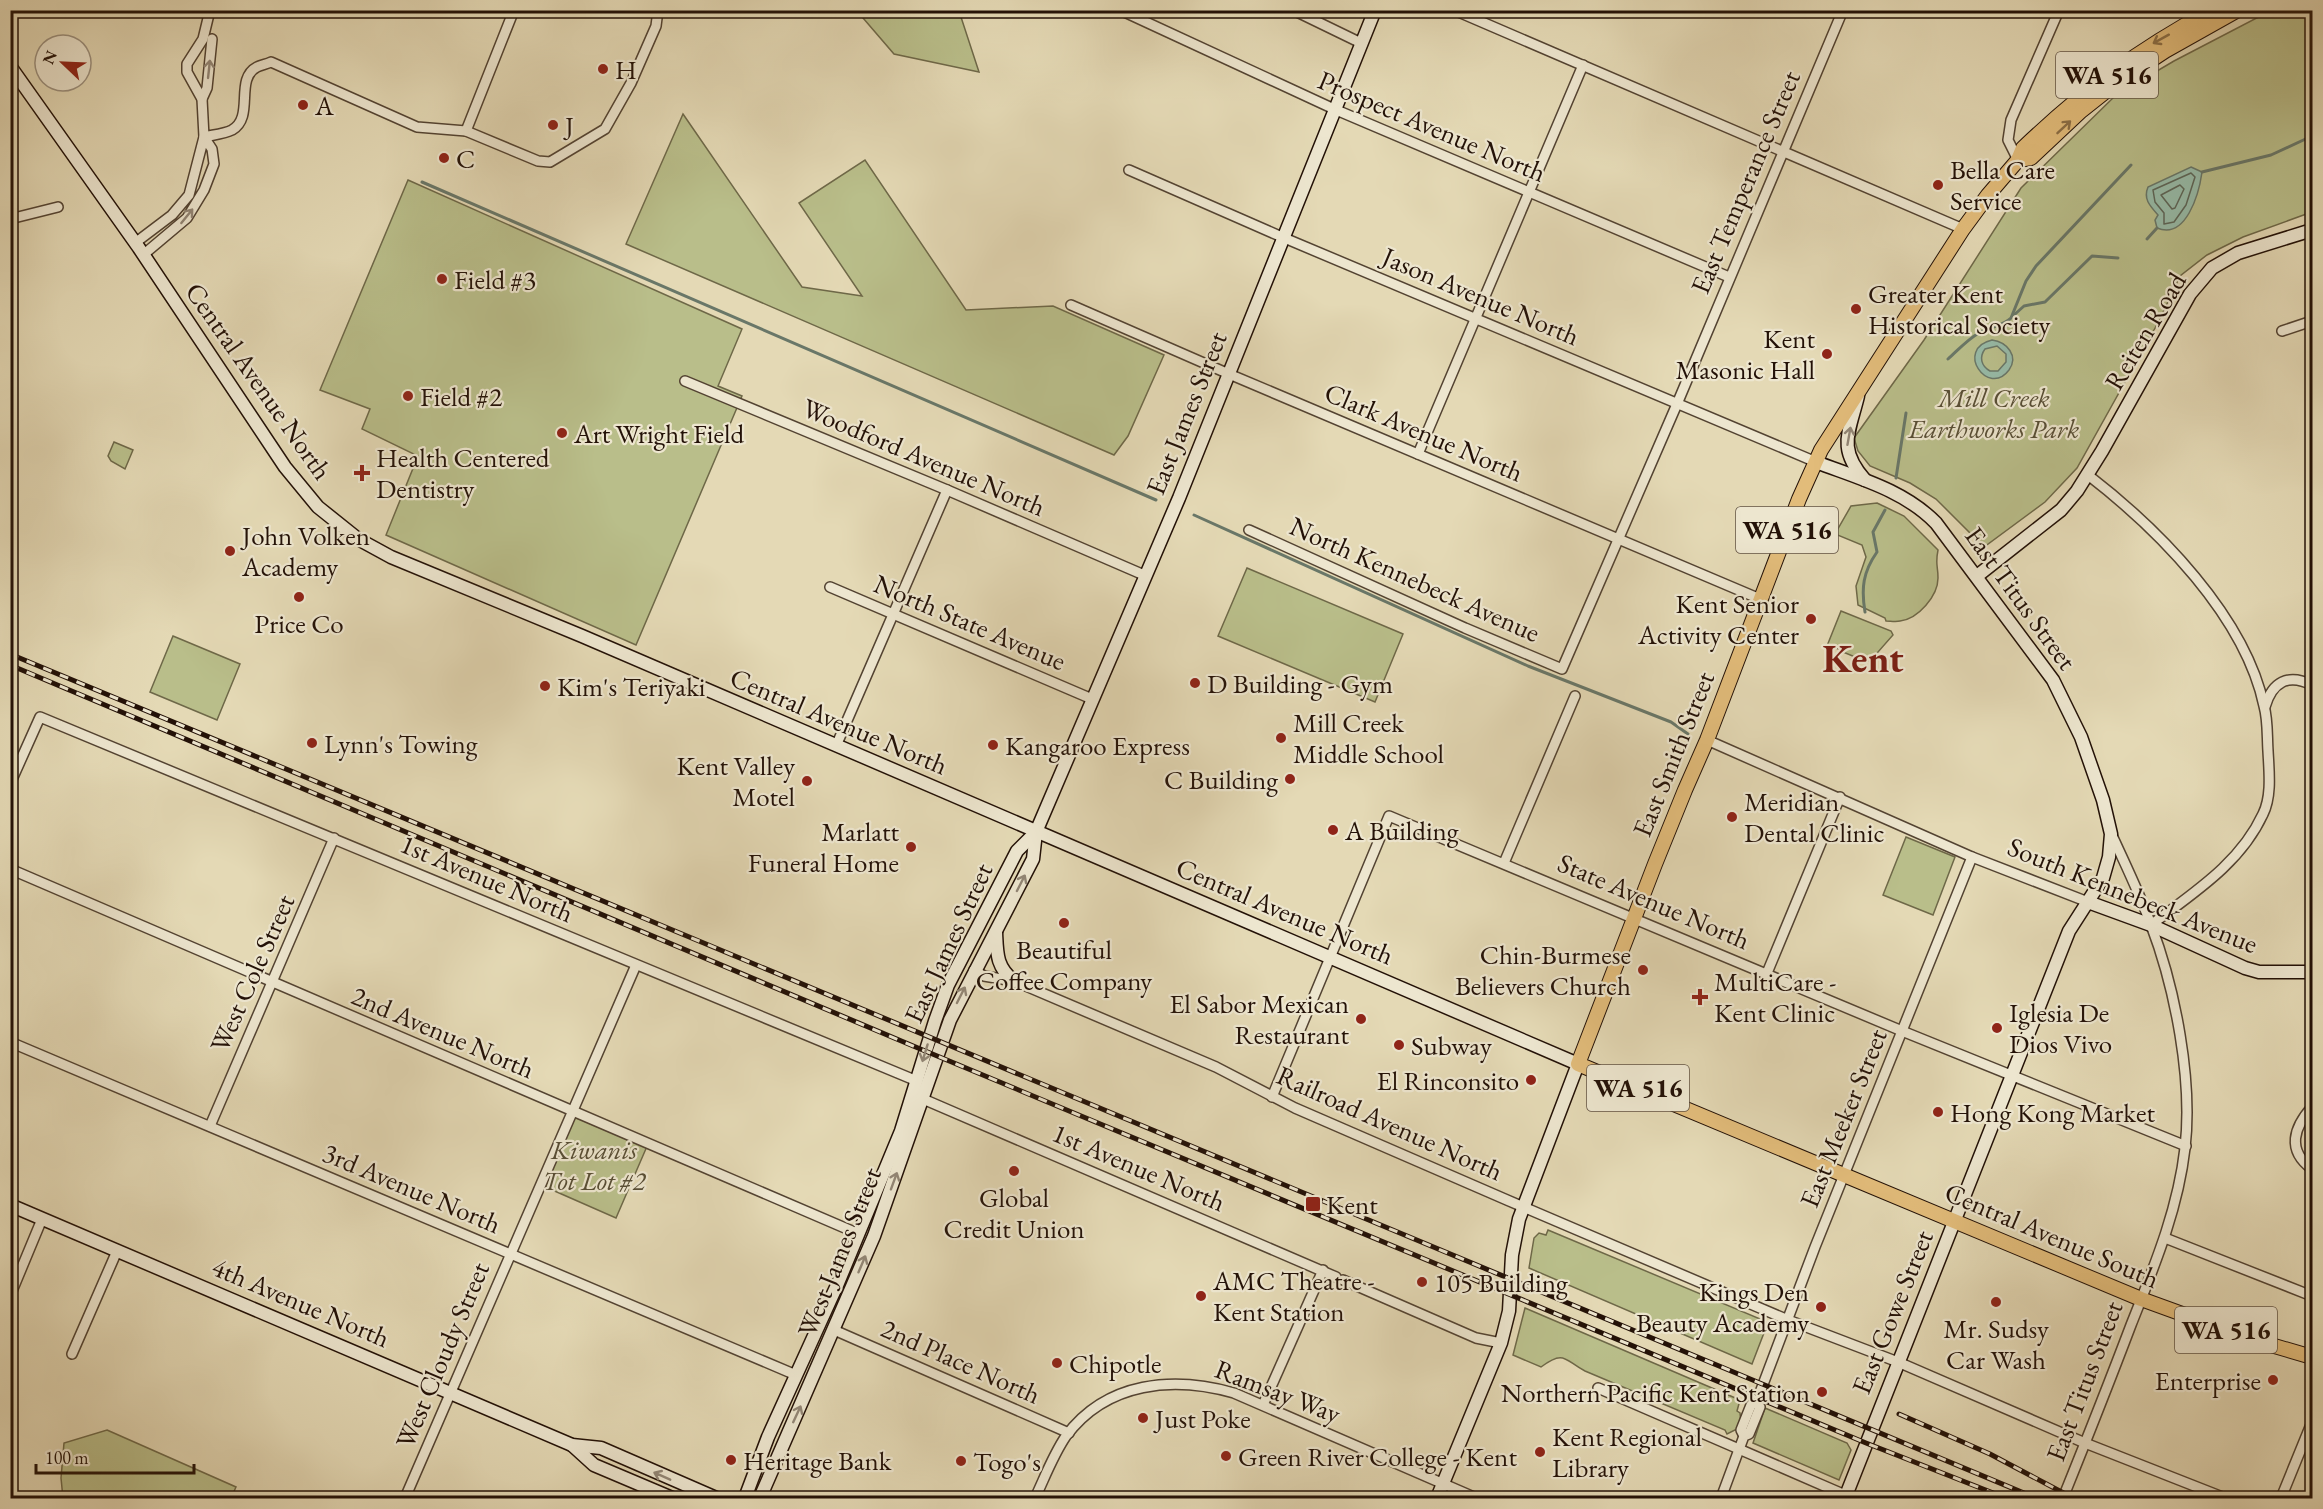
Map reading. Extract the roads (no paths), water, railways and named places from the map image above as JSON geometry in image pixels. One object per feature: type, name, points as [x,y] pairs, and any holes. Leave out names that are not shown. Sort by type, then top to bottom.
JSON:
[{"type":"main road","name":"East James Street","points":[[950,1020],[1033,859],[1036,832],[1144,575],[1179,498],[1375,10]]},
{"type":"main road","name":"WA 516","points":[[1963,229],[2018,160],[2023,148],[2097,82],[2153,43],[2212,10]]},
{"type":"main road","name":"WA 516","points":[[2018,160],[2031,158],[2081,111],[2115,84],[2165,51],[2238,10]]},
{"type":"main road","name":"Central Avenue North","points":[[10,66],[135,243],[285,467],[318,507],[344,530],[391,557],[582,636],[1578,1064],[1844,1174]]},
{"type":"main road","name":"East Smith Street","points":[[1437,1498],[1501,1343],[1509,1311],[1514,1245],[1523,1206],[1684,789],[1707,740],[1799,499],[1816,462],[1861,387],[1963,229]]},
{"type":"main road","name":"Reiten Road","points":[[1977,576],[2061,510],[2088,475],[2190,294],[2212,268],[2238,253],[2313,230]]},
{"type":"main road","points":[[1861,387],[1848,437],[1847,450],[1853,466],[1866,481]]},
{"type":"main road","name":"East Titus Street","points":[[1816,462],[1893,492],[1924,511],[1977,576],[2053,680],[2068,708],[2103,800],[2110,831],[2109,857],[2103,878],[2088,902]]},
{"type":"main road","name":"East James Street","points":[[917,1082],[935,1021],[956,970],[1017,851],[1036,832]]},
{"type":"main road","name":"South Kennebeck Avenue","points":[[2088,902],[2151,925],[2249,969],[2259,972],[2313,972]]},
{"type":"main road","name":"East Gowe Street","points":[[1848,1498],[1866,1443],[2069,931],[2088,902]]},
{"type":"main road","points":[[996,929],[998,962],[1005,974],[1014,981]]},
{"type":"main road","name":"West James Street","points":[[760,1498],[876,1231],[950,1020]]},
{"type":"main road","name":"West James Street","points":[[745,1498],[768,1437],[859,1234],[901,1131],[917,1082]]},
{"type":"main road","name":"Central Avenue South","points":[[1844,1174],[2141,1299],[2254,1340],[2313,1357]]},
{"type":"main road","name":"4th Avenue North","points":[[10,1205],[572,1445],[594,1464],[672,1498]]},
{"type":"main road","points":[[834,1330],[830,1321],[847,1278],[845,1265]]},
{"type":"main road","name":"4th Avenue North","points":[[572,1445],[601,1448],[716,1498]]},
{"type":"street","points":[[202,99],[207,88],[210,10]]},
{"type":"street","points":[[466,131],[514,10]]},
{"type":"street","points":[[204,137],[231,130],[239,124],[242,118],[247,78],[255,67],[271,62],[417,127],[466,131],[538,161],[550,162],[605,129],[631,83],[656,26],[658,10]]},
{"type":"street","name":"Prospect Avenue North","points":[[1120,10],[1334,109],[1729,277]]},
{"type":"street","points":[[1293,10],[1361,43]]},
{"type":"street","points":[[1454,10],[1963,229]]},
{"type":"street","name":"East Temperance Street","points":[[1562,669],[1677,404],[1782,150],[1843,10]]},
{"type":"street","points":[[2018,160],[2008,140],[2011,120],[2059,10]]},
{"type":"street","points":[[2182,10],[2198,18]]},
{"type":"street","points":[[135,243],[172,215],[189,195],[204,137],[202,99],[187,72],[187,64],[208,39]]},
{"type":"street","points":[[1418,453],[1582,65]]},
{"type":"street","points":[[143,255],[187,218],[204,190],[214,164],[212,150],[204,137]]},
{"type":"street","name":"Jason Avenue North","points":[[1129,170],[1282,237],[1816,462]]},
{"type":"street","points":[[10,219],[58,207]]},
{"type":"street","name":"Clark Avenue North","points":[[1071,305],[1760,599]]},
{"type":"street","points":[[2282,331],[2313,321]]},
{"type":"street","name":"Woodford Avenue North","points":[[685,381],[1144,575]]},
{"type":"street","points":[[2088,475],[2154,530],[2218,606],[2244,647],[2265,707],[2269,792],[2264,813],[2250,837],[2221,872],[2151,925]]},
{"type":"street","points":[[836,746],[947,490]]},
{"type":"street","name":"North Kennebeck Avenue","points":[[1249,530],[1465,628],[1562,669]]},
{"type":"street","name":"North State Avenue","points":[[830,587],[1092,699]]},
{"type":"street","points":[[2265,707],[2268,696],[2276,686],[2286,680],[2297,679],[2313,685]]},
{"type":"street","points":[[1504,863],[1575,696]]},
{"type":"street","name":"1st Avenue North","points":[[10,784],[40,717],[917,1082]]},
{"type":"street","points":[[1707,740],[1972,857]]},
{"type":"street","points":[[1767,973],[1840,797]]},
{"type":"street","name":"State Avenue North","points":[[1330,956],[1389,816],[1902,1031],[2186,1146]]},
{"type":"street","name":"East Titus Street","points":[[2063,1498],[2165,1238],[2180,1188],[2186,1146],[2187,1101],[2180,1037],[2168,978],[2151,925],[2110,831]]},
{"type":"street","name":"West Cole Street","points":[[210,1126],[334,838]]},
{"type":"street","name":"South Kennebeck Avenue","points":[[1972,857],[2088,902]]},
{"type":"street","name":"East Meeker Street","points":[[1738,1448],[1744,1436],[1749,1434],[1760,1407],[1758,1400],[1844,1174],[1972,857]]},
{"type":"street","name":"2nd Avenue North","points":[[10,869],[859,1234]]},
{"type":"street","points":[[1272,1097],[1330,956]]},
{"type":"street","name":"West Cloudy Street","points":[[405,1498],[636,965]]},
{"type":"street","name":"Railroad Avenue North","points":[[974,970],[984,976],[1014,981],[1216,1067],[1272,1097],[1788,1320],[1898,1362],[2085,1443],[2225,1498]]},
{"type":"street","name":"3rd Avenue North","points":[[10,1042],[796,1375]]},
{"type":"street","name":"1st Avenue North","points":[[923,1100],[1323,1270],[1476,1338],[1501,1343]]},
{"type":"street","points":[[2313,1107],[2300,1120],[2295,1137],[2303,1162],[2313,1169]]},
{"type":"street","points":[[10,1296],[42,1219]]},
{"type":"street","points":[[2165,1238],[2313,1296]]},
{"type":"street","points":[[72,1354],[117,1251]]},
{"type":"street","points":[[1263,1405],[1323,1270]]},
{"type":"street","name":"2nd Place North","points":[[834,1330],[1069,1433]]},
{"type":"street","name":"Ramsay Way","points":[[1035,1498],[1053,1457],[1069,1433],[1099,1405],[1129,1391],[1161,1383],[1205,1386],[1234,1393],[1443,1484]]},
{"type":"street","points":[[1598,1388],[1848,1498]]},
{"type":"street","points":[[2281,1498],[2313,1422]]},
{"type":"street","points":[[1721,1498],[1738,1448]]},
{"type":"street","points":[[1443,1484],[1476,1498]]},
{"type":"water","points":[[2191,167],[2202,172],[2198,192],[2189,213],[2176,227],[2167,230],[2157,228],[2155,220],[2158,215],[2147,199],[2148,187]]},
{"type":"water","points":[[1992,340],[2010,350],[2012,365],[2001,377],[1992,378],[1984,375],[1978,369],[1975,361],[1976,352],[1981,345]],"holes":[[[1997,346],[2006,354],[2006,362],[1998,371],[1990,371],[1983,364],[1982,355],[1985,349]]]},
{"type":"waterway","points":[[2202,172],[2271,155],[2312,136]]},
{"type":"waterway","points":[[1948,359],[1975,335],[2011,318],[2026,281],[2036,266],[2131,165]]},
{"type":"waterway","points":[[422,182],[1156,500]]},
{"type":"waterway","points":[[2147,239],[2157,228]]},
{"type":"waterway","points":[[2014,315],[2024,306],[2045,302],[2092,256],[2118,258]]},
{"type":"waterway","points":[[1896,478],[1906,413]]},
{"type":"waterway","points":[[1865,612],[1864,580],[1877,552],[1873,532],[1885,510]]},
{"type":"waterway","points":[[1194,515],[1528,666],[1671,722],[1688,734]]},
{"type":"railway","points":[[10,654],[2036,1498]]},
{"type":"railway","points":[[10,665],[918,1048],[1866,1443],[2006,1498]]},
{"type":"railway","points":[[1899,1414],[1990,1454],[2073,1498]]},
{"type":"place","name":"H","points":[[603,69]]},
{"type":"place","name":"A","points":[[303,105]]},
{"type":"place","name":"J","points":[[553,125]]},
{"type":"place","name":"C","points":[[444,158]]},
{"type":"place","name":"Bella Care Service","points":[[1938,185]]},
{"type":"place","name":"Field #3","points":[[442,279]]},
{"type":"place","name":"Greater Kent Historical Society","points":[[1856,309]]},
{"type":"place","name":"Kent Masonic Hall","points":[[1827,354]]},
{"type":"place","name":"Field #2","points":[[408,396]]},
{"type":"place","name":"Art Wright Field","points":[[562,433]]},
{"type":"place","name":"Health Centered Dentistry","points":[[362,473]]},
{"type":"place","name":"John Volken Academy","points":[[230,551]]},
{"type":"place","name":"Price Co","points":[[299,597]]},
{"type":"place","name":"Kent Senior Activity Center","points":[[1811,619]]},
{"type":"place","name":"D Building - Gym","points":[[1195,683]]},
{"type":"place","name":"Kim's Teriyaki","points":[[545,686]]},
{"type":"place","name":"Mill Creek Middle School","points":[[1281,738]]},
{"type":"place","name":"Lynn's Towing","points":[[312,743]]},
{"type":"place","name":"Kangaroo Express","points":[[993,745]]},
{"type":"place","name":"C Building","points":[[1290,779]]},
{"type":"place","name":"Kent Valley Motel","points":[[807,781]]},
{"type":"place","name":"Meridian Dental Clinic","points":[[1732,817]]},
{"type":"place","name":"A Building","points":[[1333,830]]},
{"type":"place","name":"Marlatt Funeral Home","points":[[911,847]]},
{"type":"place","name":"Beautiful Coffee Company","points":[[1064,923]]},
{"type":"place","name":"Chin-Burmese Believers Church","points":[[1643,970]]},
{"type":"place","name":"MultiCare - Kent Clinic","points":[[1700,997]]},
{"type":"place","name":"El Sabor Mexican Restaurant","points":[[1361,1019]]},
{"type":"place","name":"Iglesia De Dios Vivo","points":[[1997,1028]]},
{"type":"place","name":"Subway","points":[[1399,1045]]},
{"type":"place","name":"El Rinconsito","points":[[1531,1080]]},
{"type":"place","name":"Hong Kong Market","points":[[1938,1112]]},
{"type":"place","name":"Global Credit Union","points":[[1014,1171]]},
{"type":"place","name":"Kent","points":[[1313,1204]]},
{"type":"place","name":"105 Building","points":[[1422,1282]]},
{"type":"place","name":"AMC Theatre - Kent Station","points":[[1201,1296]]},
{"type":"place","name":"Mr. Sudsy Car Wash","points":[[1996,1302]]},
{"type":"place","name":"Kings Den Beauty Academy","points":[[1821,1307]]},
{"type":"place","name":"Chipotle","points":[[1057,1363]]},
{"type":"place","name":"Enterprise","points":[[2273,1380]]},
{"type":"place","name":"Northern Pacific Kent Station","points":[[1822,1392]]},
{"type":"place","name":"Just Poke","points":[[1143,1418]]},
{"type":"place","name":"Kent Regional Library","points":[[1540,1452]]},
{"type":"place","name":"Green River College - Kent","points":[[1226,1456]]},
{"type":"place","name":"Heritage Bank","points":[[731,1460]]},
{"type":"place","name":"Togo's","points":[[961,1461]]},
{"type":"district","name":"Kent","points":[[1863,658]]},
{"type":"park label","name":"Mill Creek Earthworks Park","points":[[1994,412]]},
{"type":"park label","name":"Kiwanis Tot Lot #2","points":[[594,1164]]}]
